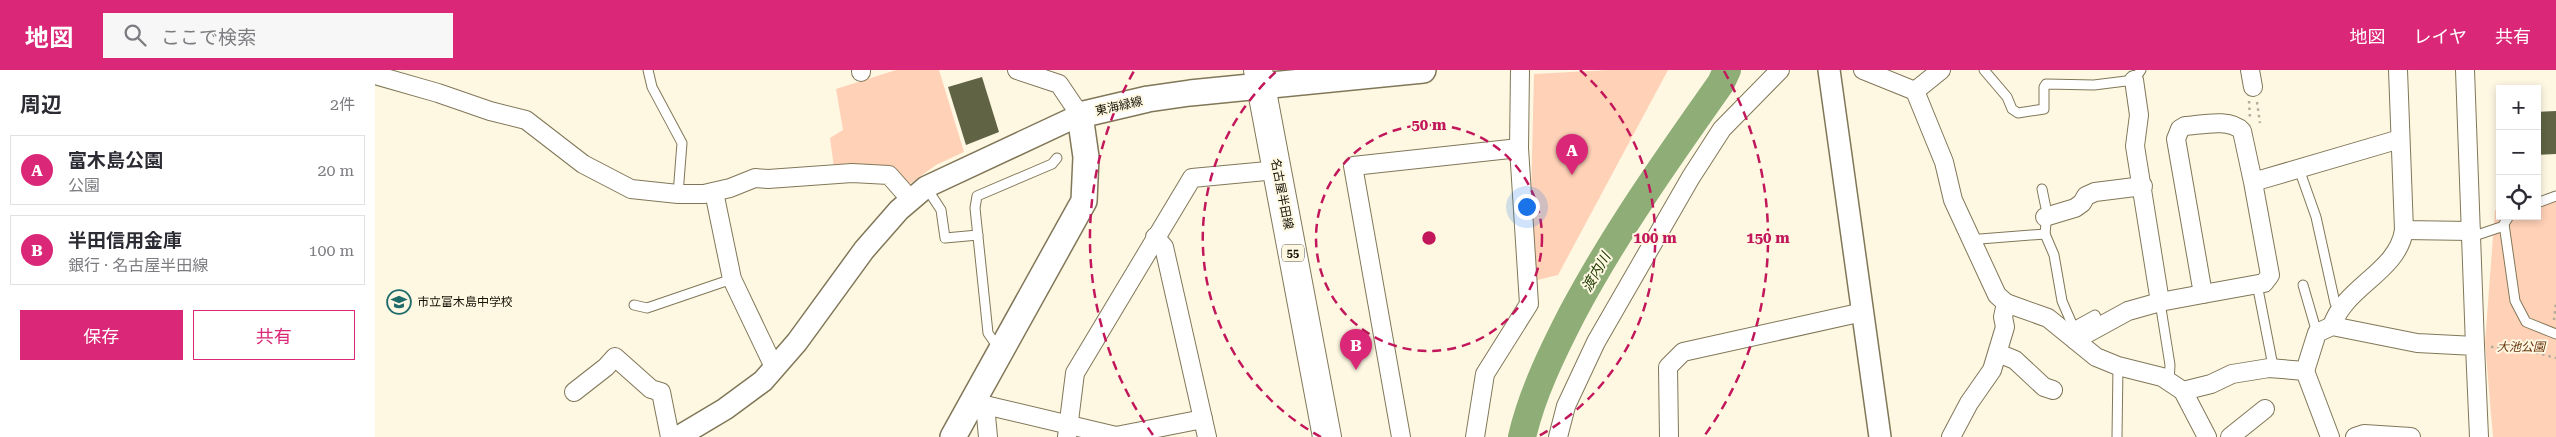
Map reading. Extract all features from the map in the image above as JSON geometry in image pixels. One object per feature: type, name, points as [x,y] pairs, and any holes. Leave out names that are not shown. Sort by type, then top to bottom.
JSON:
[{"type":"main road","name":"東海緑線","points":[[953,437],[981,401],[1001,351],[1084,201],[1086,157],[1080,115],[1148,99],[1259,78],[1423,70]]},
{"type":"main road","name":"名古屋半田線","points":[[1259,78],[1278,170],[1327,437]]},
{"type":"street","points":[[690,434],[763,381],[797,342],[864,250],[918,194],[1080,115],[1059,84],[1017,70]]},
{"type":"street","points":[[1475,437],[1485,374],[1529,304],[1519,148],[1520,70]]},
{"type":"street","points":[[1559,437],[1566,406],[1596,342],[1691,177],[1722,129],[1780,70]]},
{"type":"street","points":[[1829,70],[1880,437]]},
{"type":"street","points":[[1863,70],[1915,91],[1944,162],[1953,200],[1997,295],[2006,303],[2047,318],[2096,357],[2118,366],[2162,377],[2176,387],[2207,437]]},
{"type":"street","points":[[1915,91],[1941,70]]},
{"type":"street","points":[[2330,437],[2305,371],[2325,330],[2340,308],[2394,256],[2402,242],[2404,230],[2398,70]]},
{"type":"street","points":[[2465,70],[2479,437]]},
{"type":"street","points":[[375,75],[438,93],[490,111],[526,120],[583,164],[631,189],[678,194],[714,192],[755,178],[768,179],[852,173],[889,175],[918,194]]},
{"type":"street","points":[[2137,75],[2139,115],[2135,146],[2145,197],[2143,205],[2160,302]]},
{"type":"street","points":[[2075,340],[2128,311],[2160,302],[2264,283],[2270,275],[2242,131],[2230,124],[2185,126],[2177,133],[2176,139],[2203,294]]},
{"type":"street","points":[[2253,182],[2400,139]]},
{"type":"street","points":[[1401,437],[1353,166],[1519,148]]},
{"type":"street","points":[[1067,431],[1075,373],[1192,178],[1278,170]]},
{"type":"street","points":[[2045,226],[2075,208],[2082,203],[2086,196],[2095,192],[2143,186]]},
{"type":"street","points":[[714,192],[732,279],[774,367]]},
{"type":"street","points":[[2404,230],[2471,234]]},
{"type":"street","points":[[1155,237],[1164,247],[1207,437]]},
{"type":"street","points":[[1951,437],[1969,402],[1992,370],[2005,327],[2003,317],[2006,303]]},
{"type":"street","points":[[1669,437],[1668,367],[1683,352],[1863,312]]},
{"type":"street","points":[[2325,330],[2417,344],[2475,346]]},
{"type":"street","points":[[1998,353],[2015,360],[2044,387],[2053,390]]},
{"type":"street","points":[[574,392],[606,367],[615,357],[651,389],[661,392],[670,437]]},
{"type":"street","points":[[2176,387],[2211,384],[2232,374],[2272,369],[2305,371]]},
{"type":"street","points":[[981,401],[1067,431],[1115,436],[1203,419]]},
{"type":"street","points":[[981,401],[988,437]]},
{"type":"street","points":[[2230,437],[2265,409]]},
{"type":"street","points":[[2355,437],[2364,434],[2411,437]]},
{"type":"lane","points":[[648,70],[652,87],[682,143],[678,194]]},
{"type":"lane","points":[[1983,70],[2007,97],[2012,110],[2018,114],[2044,108],[2044,87],[2046,84],[2094,85],[2137,75]]},
{"type":"lane","points":[[1001,351],[988,333],[975,208],[977,196],[1052,164],[1057,158]]},
{"type":"lane","points":[[2299,168],[2316,217],[2335,303],[2340,308]]},
{"type":"lane","points":[[2042,189],[2047,213],[2045,226],[2054,255],[2062,301],[2071,324],[2075,326],[2095,315],[2101,327]]},
{"type":"lane","points":[[918,194],[941,210],[945,238],[978,235]]},
{"type":"lane","points":[[2541,202],[2556,196]]},
{"type":"lane","points":[[2507,220],[2504,226],[2515,301],[2526,322],[2554,334]]},
{"type":"lane","points":[[1973,242],[2045,226]]},
{"type":"lane","points":[[2471,234],[2504,226]]},
{"type":"lane","points":[[634,305],[647,308],[732,279]]},
{"type":"lane","points":[[2257,284],[2272,369]]},
{"type":"lane","points":[[2303,285],[2325,330]]},
{"type":"lane","points":[[2160,302],[2176,387]]},
{"type":"lane","points":[[2117,437],[2118,366]]},
{"type":"path","points":[[2251,78],[2255,86],[2260,122]]},
{"type":"path","points":[[2239,128],[2251,121],[2247,87],[2251,78]]},
{"type":"path","points":[[2554,334],[2556,302]]},
{"type":"path","points":[[2475,346],[2519,348],[2556,358]]},
{"type":"green space","points":[[896,70],[939,70],[964,152],[936,165],[908,185],[834,168],[830,138],[843,130],[836,89]]},
{"type":"green space","points":[[1609,70],[1668,70],[1558,275],[1529,282],[1534,74]]},
{"type":"green space","name":"大池公園","points":[[2556,197],[2556,437],[2493,437],[2485,343],[2495,210],[2496,220],[2541,220],[2541,200]]},
{"type":"building","points":[[982,77],[999,132],[966,145],[948,87]]},
{"type":"building","points":[[2556,111],[2556,154],[2541,155],[2541,112]]},
{"type":"waterway","name":"渡内川","points":[[1522,437],[1531,405],[1543,374],[1589,284],[1624,225],[1721,83],[1727,70]]},
{"type":"place","name":"富木島公園","points":[[1572,175]]},
{"type":"place","name":"市立富木島中学校","points":[[399,302]]},
{"type":"place","name":"半田信用金庫","points":[[1356,370]]}]
